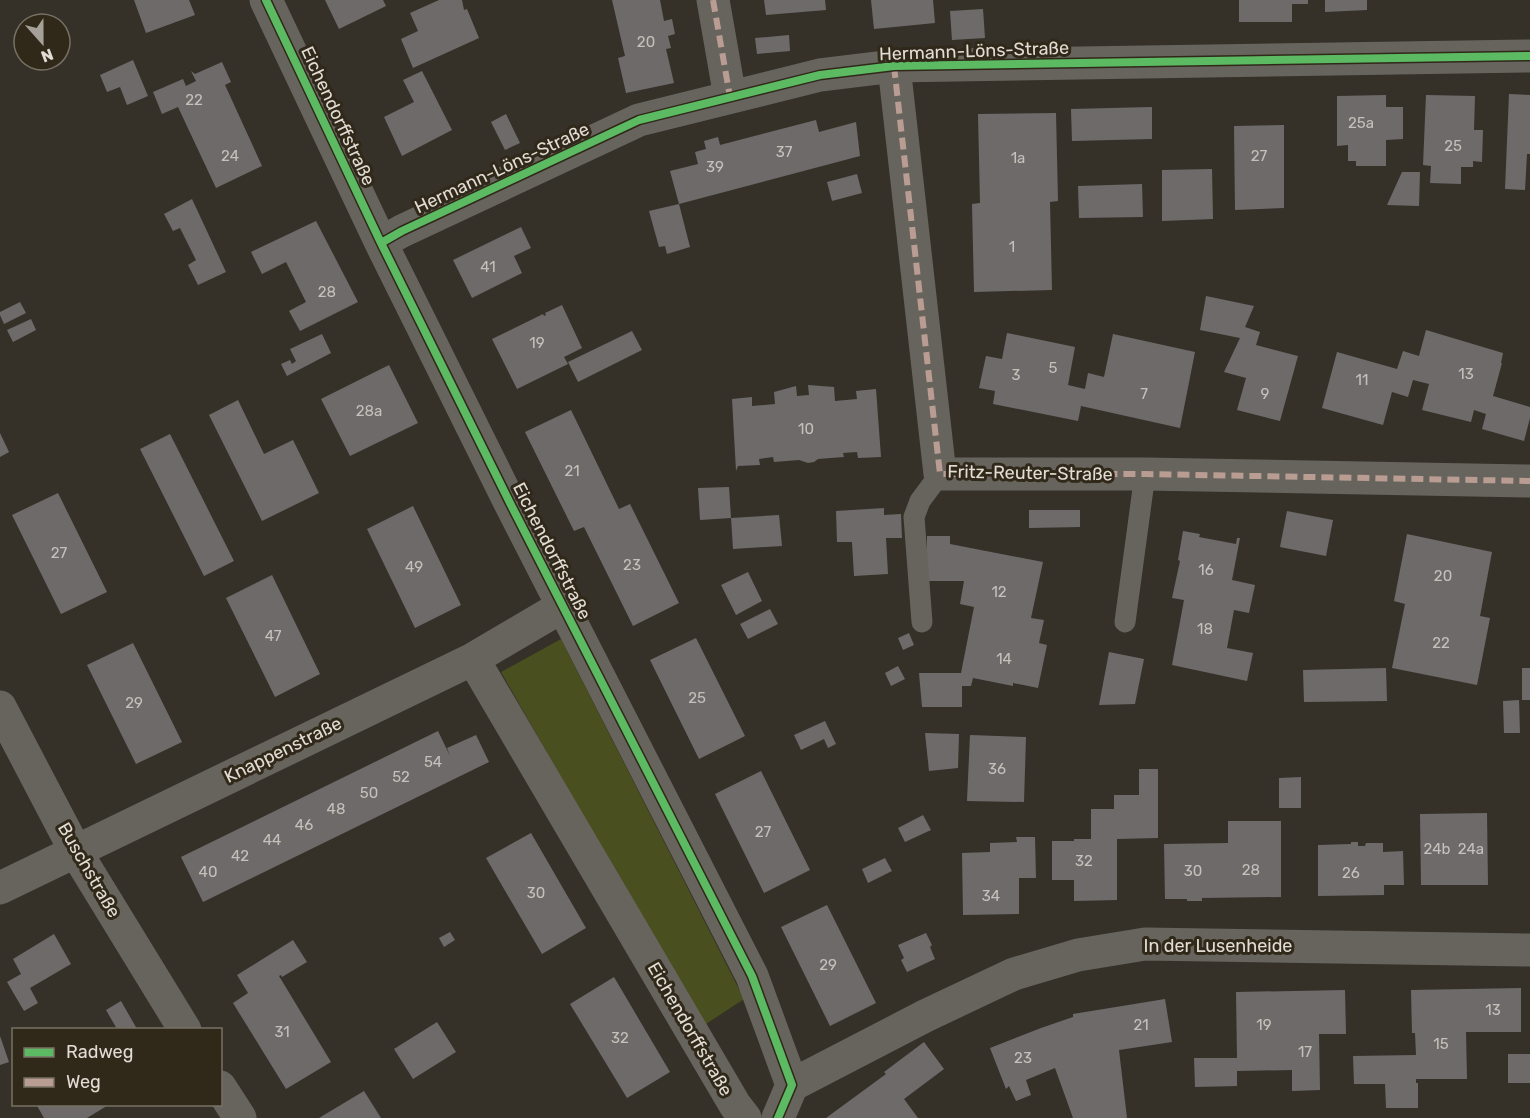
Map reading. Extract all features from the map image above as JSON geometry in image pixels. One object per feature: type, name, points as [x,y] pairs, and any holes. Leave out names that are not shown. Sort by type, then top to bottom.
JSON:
[{"type":"street","name":"Eichendorffstraße","points":[[266,0],[381,243],[511,506],[752,976],[792,1085]]},
{"type":"street","points":[[713,0],[730,97]]},
{"type":"street","name":"Hermann-Löns-Straße","points":[[381,243],[639,120],[820,75],[894,66],[1530,56]]},
{"type":"street","name":"Fritz-Reuter-Straße","points":[[894,66],[940,474],[1145,474],[1530,481]]},
{"type":"street","name":"Knappenstraße","points":[[0,888],[473,659],[563,606]]},
{"type":"street","name":"Eichendorffstraße","points":[[473,659],[735,1105],[745,1118]]},
{"type":"street","name":"Buschstraße","points":[[0,706],[76,852],[184,1028]]},
{"type":"street","name":"In der Lusenheide","points":[[792,1085],[925,1016],[1014,974],[1078,955],[1145,944],[1530,950]]},
{"type":"street","points":[[778,1118],[792,1085]]},
{"type":"street","points":[[222,1090],[240,1118]]},
{"type":"lane","points":[[922,622],[914,517],[920,501],[940,474]]},
{"type":"lane","points":[[1125,622],[1145,474]]},
{"type":"green space","points":[[561,639],[744,999],[703,1026],[501,672]]},
{"type":"building","points":[[134,0],[189,0],[195,15],[146,33]]},
{"type":"building","points":[[325,0],[383,0],[386,6],[339,29]]},
{"type":"building","points":[[439,0],[462,0],[464,10],[467,9],[479,38],[413,68],[401,39],[418,31],[410,13]]},
{"type":"building","points":[[612,0],[660,0],[664,21],[672,19],[675,34],[668,36],[671,48],[666,49],[674,83],[626,93],[618,58],[625,56]]},
{"type":"building","points":[[764,0],[825,0],[826,10],[766,15]]},
{"type":"building","points":[[871,0],[933,0],[935,23],[874,29]]},
{"type":"building","points":[[1239,0],[1308,0],[1308,4],[1292,4],[1292,22],[1239,22]]},
{"type":"building","points":[[1325,0],[1367,0],[1367,10],[1325,12]]},
{"type":"building","points":[[983,9],[985,38],[952,40],[950,11]]},
{"type":"building","points":[[789,35],[790,51],[757,54],[755,38]]},
{"type":"building","points":[[133,60],[148,96],[127,105],[120,87],[107,92],[100,75]]},
{"type":"building","points":[[222,62],[231,82],[225,85],[262,166],[216,188],[178,107],[162,114],[153,92],[183,79],[186,86],[196,81],[191,71],[195,74]]},
{"type":"building","points":[[422,71],[452,130],[402,156],[384,117],[414,102],[403,80]]},
{"type":"building","points":[[1509,94],[1530,95],[1530,154],[1527,154],[1525,190],[1505,189]]},
{"type":"building","points":[[1386,95],[1386,107],[1403,107],[1403,139],[1386,140],[1386,166],[1356,166],[1356,161],[1348,161],[1348,145],[1337,146],[1337,96]]},
{"type":"building","points":[[1426,95],[1475,96],[1474,130],[1483,130],[1482,162],[1473,161],[1473,167],[1461,167],[1461,184],[1430,183],[1431,166],[1423,165]]},
{"type":"building","points":[[1152,107],[1152,139],[1072,141],[1071,109]]},
{"type":"building","points":[[1056,113],[1058,201],[1050,202],[1052,290],[974,292],[972,204],[980,203],[978,114]]},
{"type":"building","points":[[506,114],[520,143],[505,150],[491,122]]},
{"type":"building","points":[[816,120],[819,132],[856,122],[860,156],[679,204],[670,171],[698,164],[695,152],[706,149],[704,141],[718,137],[720,145]]},
{"type":"building","points":[[1284,125],[1284,208],[1235,210],[1234,126]]},
{"type":"building","points":[[1212,169],[1213,219],[1162,221],[1162,170]]},
{"type":"building","points":[[1402,172],[1420,172],[1419,206],[1387,205]]},
{"type":"building","points":[[857,174],[862,193],[832,201],[827,182]]},
{"type":"building","points":[[1142,184],[1143,217],[1079,218],[1078,186]]},
{"type":"building","points":[[192,199],[226,272],[198,285],[188,265],[196,260],[180,228],[173,231],[164,214]]},
{"type":"building","points":[[679,204],[690,247],[667,254],[665,246],[659,247],[649,211]]},
{"type":"building","points":[[316,221],[358,302],[300,331],[289,311],[306,302],[286,262],[262,274],[251,252]]},
{"type":"building","points":[[521,227],[531,248],[514,256],[522,273],[472,298],[453,260]]},
{"type":"building","points":[[1206,296],[1254,306],[1245,327],[1260,332],[1256,345],[1298,356],[1280,421],[1237,410],[1246,378],[1224,372],[1240,338],[1200,330]]},
{"type":"building","points":[[20,302],[26,313],[4,324],[0,312]]},
{"type":"building","points":[[562,305],[582,348],[564,357],[568,364],[517,389],[492,339],[543,314],[544,316],[545,313]]},
{"type":"building","points":[[31,319],[36,330],[13,342],[7,330]]},
{"type":"building","points":[[1426,330],[1503,353],[1493,396],[1530,407],[1530,418],[1524,441],[1482,429],[1486,414],[1474,410],[1471,422],[1422,410],[1429,384],[1413,380],[1408,397],[1392,392],[1383,425],[1322,408],[1337,352],[1397,369],[1403,351],[1419,356]]},
{"type":"building","points":[[632,331],[642,350],[578,382],[568,362]]},
{"type":"building","points":[[1007,333],[1075,347],[1068,385],[1085,389],[1088,373],[1104,377],[1113,334],[1195,352],[1180,428],[1081,406],[1078,421],[993,404],[995,391],[979,388],[986,356],[1002,359]]},
{"type":"building","points":[[322,334],[331,353],[287,376],[281,364],[290,360],[292,364],[296,361],[290,349]]},
{"type":"building","points":[[389,365],[418,423],[350,456],[321,399]]},
{"type":"building","points":[[808,385],[834,387],[835,401],[857,399],[856,391],[876,389],[881,457],[858,458],[857,452],[843,453],[844,457],[818,459],[808,463],[799,460],[774,462],[773,457],[759,459],[760,465],[738,466],[736,471],[732,399],[752,397],[752,406],[775,404],[774,392],[796,386],[797,396],[809,395]]},
{"type":"building","points":[[238,400],[264,454],[293,440],[319,493],[262,521],[209,415]]},
{"type":"building","points":[[571,410],[619,509],[630,504],[679,603],[633,626],[584,527],[574,531],[525,432]]},
{"type":"building","points":[[0,433],[9,452],[0,457]]},
{"type":"building","points":[[170,434],[234,561],[204,576],[140,449]]},
{"type":"building","points":[[729,487],[731,518],[700,520],[698,488]]},
{"type":"building","points":[[58,493],[107,592],[61,614],[12,515]]},
{"type":"building","points":[[413,506],[461,605],[415,628],[367,529]]},
{"type":"building","points":[[884,508],[884,515],[901,514],[902,538],[886,538],[888,574],[854,576],[852,542],[837,542],[836,511]]},
{"type":"building","points":[[1029,510],[1080,510],[1080,527],[1029,528]]},
{"type":"building","points":[[1287,511],[1333,520],[1326,556],[1280,547]]},
{"type":"building","points":[[779,515],[782,546],[733,549],[731,518]]},
{"type":"building","points":[[1183,531],[1200,534],[1199,537],[1236,544],[1237,538],[1240,538],[1232,580],[1255,585],[1249,613],[1234,610],[1227,648],[1253,653],[1247,681],[1172,665],[1184,600],[1172,598],[1180,561],[1178,560]]},
{"type":"building","points":[[1407,534],[1492,552],[1480,616],[1490,618],[1477,685],[1392,668],[1405,604],[1394,601]]},
{"type":"building","points":[[927,536],[950,536],[950,544],[1043,562],[1031,618],[1044,620],[1039,643],[1047,645],[1038,688],[1013,683],[1013,686],[973,678],[971,686],[962,686],[962,707],[922,707],[919,673],[961,673],[974,607],[960,604],[964,581],[927,581]]},
{"type":"building","points":[[748,572],[762,601],[736,615],[721,585]]},
{"type":"building","points":[[272,575],[320,674],[275,697],[226,598]]},
{"type":"building","points":[[770,609],[778,624],[748,639],[740,624]]},
{"type":"building","points":[[909,633],[914,645],[903,650],[898,638]]},
{"type":"building","points":[[696,638],[745,736],[699,759],[650,660]]},
{"type":"building","points":[[133,643],[182,742],[136,764],[87,665]]},
{"type":"building","points":[[1109,652],[1144,659],[1135,704],[1099,705]]},
{"type":"building","points":[[898,666],[905,679],[891,686],[885,673]]},
{"type":"building","points":[[1386,668],[1387,701],[1304,702],[1303,670]]},
{"type":"building","points":[[1522,668],[1530,668],[1530,700],[1522,700]]},
{"type":"building","points":[[1519,700],[1520,733],[1504,733],[1503,701]]},
{"type":"building","points":[[825,721],[836,744],[828,748],[824,739],[801,750],[794,735]]},
{"type":"building","points":[[438,731],[450,756],[447,748],[476,735],[489,762],[203,902],[181,857]]},
{"type":"building","points":[[925,733],[959,734],[958,768],[929,771]]},
{"type":"building","points":[[970,735],[1026,737],[1024,802],[967,801]]},
{"type":"building","points":[[1139,769],[1158,769],[1158,838],[1117,839],[1117,900],[1074,901],[1074,880],[1052,880],[1052,841],[1091,839],[1091,809],[1114,809],[1114,795],[1139,795]]},
{"type":"building","points":[[761,771],[810,870],[764,893],[715,794]]},
{"type":"building","points":[[1301,777],[1301,808],[1279,808],[1279,778]]},
{"type":"building","points":[[1487,813],[1488,885],[1421,885],[1420,814]]},
{"type":"building","points":[[923,815],[931,830],[905,842],[898,828]]},
{"type":"building","points":[[1228,821],[1281,821],[1281,897],[1202,898],[1202,901],[1165,899],[1164,844],[1228,843]]},
{"type":"building","points":[[531,833],[586,928],[542,954],[486,858]]},
{"type":"building","points":[[1016,837],[1035,837],[1036,878],[1019,878],[1019,914],[963,915],[962,853],[990,852],[990,843],[1017,842]]},
{"type":"building","points":[[1351,842],[1358,842],[1358,846],[1365,846],[1366,843],[1383,843],[1383,852],[1403,851],[1404,885],[1384,885],[1384,895],[1318,896],[1318,845],[1351,844]]},
{"type":"building","points":[[885,858],[892,871],[868,883],[862,869]]},
{"type":"building","points":[[827,905],[876,1003],[830,1026],[781,927]]},
{"type":"building","points":[[450,932],[455,940],[444,947],[439,938]]},
{"type":"building","points":[[926,933],[935,959],[907,972],[901,960],[904,958],[898,945]]},
{"type":"building","points":[[54,934],[71,964],[30,988],[38,1003],[24,1011],[7,982],[21,974],[13,959]]},
{"type":"building","points":[[293,940],[307,962],[282,977],[279,976],[331,1062],[286,1089],[233,1003],[248,993],[237,975]]},
{"type":"building","points":[[614,977],[670,1072],[627,1098],[570,1004]]},
{"type":"building","points":[[1521,988],[1521,1032],[1466,1032],[1467,1079],[1416,1079],[1418,1108],[1386,1108],[1385,1084],[1354,1084],[1353,1056],[1416,1055],[1415,1033],[1412,1033],[1411,990]]},
{"type":"building","points":[[1345,990],[1346,1034],[1319,1034],[1320,1090],[1292,1091],[1292,1070],[1237,1071],[1237,1086],[1195,1087],[1194,1058],[1237,1058],[1236,992]]},
{"type":"building","points":[[1165,999],[1172,1042],[1119,1050],[1127,1118],[1073,1118],[1055,1068],[1026,1080],[1031,1095],[1016,1101],[1009,1086],[1006,1089],[990,1048],[1073,1017],[1073,1014]]},
{"type":"building","points":[[121,1001],[136,1028],[116,1028],[106,1010]]},
{"type":"building","points":[[437,1022],[456,1052],[413,1079],[394,1049]]},
{"type":"building","points":[[0,1036],[9,1062],[0,1065]]},
{"type":"building","points":[[924,1042],[944,1069],[904,1099],[918,1118],[826,1118],[886,1074],[884,1072]]},
{"type":"building","points":[[1508,1054],[1530,1054],[1530,1083],[1508,1083]]},
{"type":"building","points":[[364,1091],[381,1118],[319,1118]]},
{"type":"building","points":[[37,1106],[107,1106],[87,1118],[44,1118]]},
{"type":"marked path","points":[[713,0],[730,97]]},
{"type":"marked path","points":[[894,66],[940,474],[1145,474],[1530,481]]},
{"type":"cycle path","points":[[266,0],[381,243],[511,505],[752,976],[792,1085],[778,1118]]},
{"type":"cycle path","points":[[381,243],[639,120],[820,75],[894,66],[1530,56]]}]
